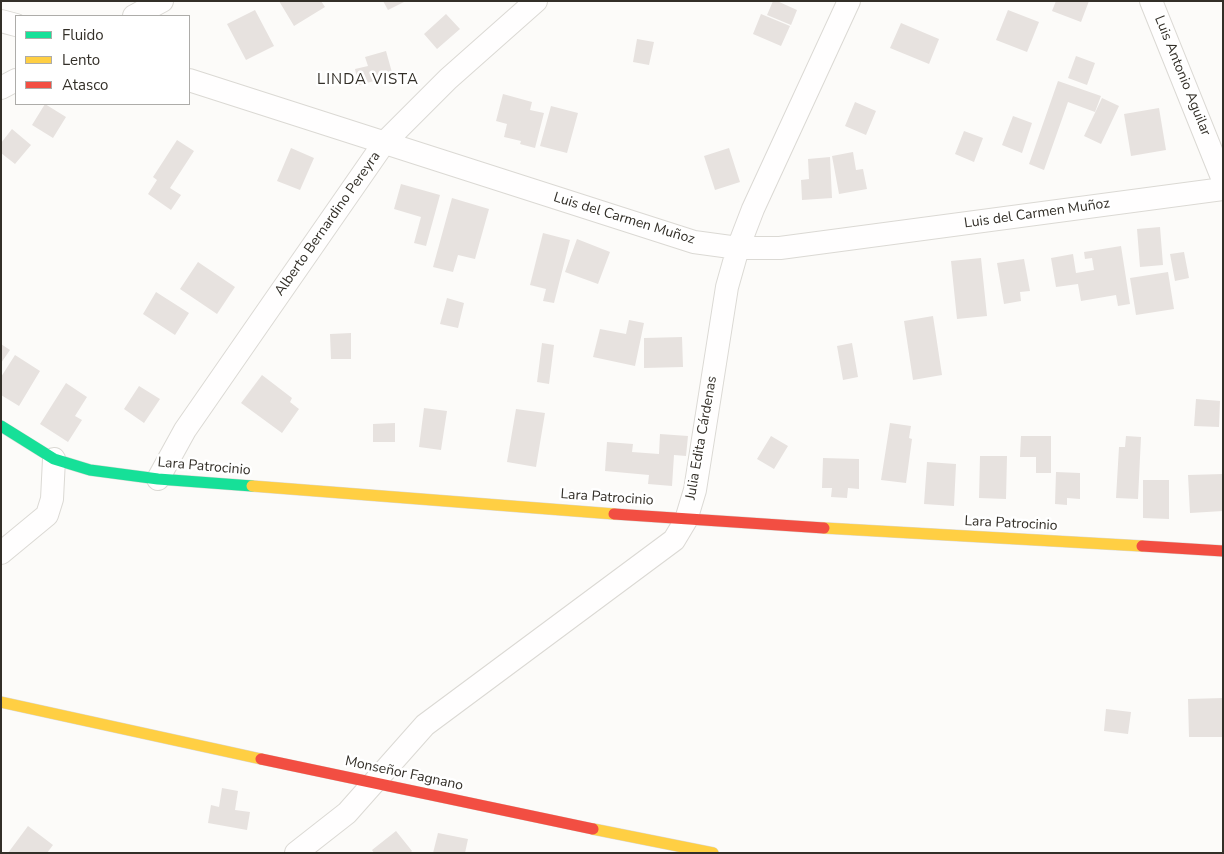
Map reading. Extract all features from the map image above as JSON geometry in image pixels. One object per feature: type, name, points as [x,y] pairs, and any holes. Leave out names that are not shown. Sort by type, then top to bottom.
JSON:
[{"type":"street","points":[[136,15],[162,1]]},
{"type":"street","name":"Alberto Bernardino Pereyra","points":[[158,479],[185,430],[384,143],[448,79],[536,1]]},
{"type":"street","name":"Julia Edita Cárdenas","points":[[296,853],[346,813],[425,725],[674,540],[686,520],[695,490],[727,287],[738,248],[753,209],[850,1]]},
{"type":"street","name":"Luis Antonio Aguilar","points":[[1151,1],[1223,180]]},
{"type":"street","points":[[1,21],[15,26]]},
{"type":"street","name":"Luis del Carmen Muñoz","points":[[190,80],[694,242],[738,248],[780,248],[1223,189]]},
{"type":"street","points":[[1,88],[15,81]]},
{"type":"street","name":"Lara Patrocinio","points":[[1,426],[54,459],[90,470],[158,479],[686,520],[1223,551]]},
{"type":"street","points":[[1,552],[47,515],[52,499],[54,459]]},
{"type":"street","name":"Monseñor Fagnano","points":[[1,690],[89,721]]},
{"type":"street","name":"Monseñor Fagnano","points":[[1,702],[374,784],[713,853]]},
{"type":"building","points":[[279,1],[321,1],[325,7],[294,26]]},
{"type":"building","points":[[383,1],[406,1],[388,10]]},
{"type":"building","points":[[773,1],[797,10],[791,25],[767,15]]},
{"type":"building","points":[[1056,1],[1089,1],[1081,22],[1052,11]]},
{"type":"building","points":[[255,10],[274,46],[246,60],[227,24]]},
{"type":"building","points":[[1008,10],[1039,22],[1027,52],[996,40]]},
{"type":"building","points":[[446,14],[460,29],[437,49],[424,34]]},
{"type":"building","points":[[761,14],[790,26],[781,46],[753,34]]},
{"type":"building","points":[[901,23],[939,39],[929,64],[890,48]]},
{"type":"building","points":[[637,39],[654,42],[649,65],[633,62]]},
{"type":"building","points":[[386,51],[393,76],[359,85],[355,69],[368,66],[365,57]]},
{"type":"building","points":[[1076,56],[1095,63],[1087,85],[1068,78]]},
{"type":"building","points":[[1058,81],[1101,96],[1095,112],[1068,102],[1044,170],[1029,164]]},
{"type":"building","points":[[503,94],[532,102],[530,110],[544,113],[535,148],[520,144],[521,141],[504,137],[507,124],[496,121]]},
{"type":"building","points":[[1102,98],[1119,106],[1101,144],[1084,136]]},
{"type":"building","points":[[855,102],[876,111],[866,135],[845,126]]},
{"type":"building","points":[[44,105],[66,117],[53,138],[32,125]]},
{"type":"building","points":[[551,106],[578,113],[567,153],[540,146]]},
{"type":"building","points":[[1159,108],[1166,150],[1131,156],[1124,114]]},
{"type":"building","points":[[1013,116],[1032,123],[1022,153],[1002,145]]},
{"type":"building","points":[[12,129],[31,145],[15,164],[1,153],[1,143]]},
{"type":"building","points":[[964,131],[983,138],[974,162],[955,154]]},
{"type":"building","points":[[177,140],[194,151],[170,188],[181,195],[171,210],[148,194],[157,180],[153,177]]},
{"type":"building","points":[[291,148],[314,158],[300,190],[277,181]]},
{"type":"building","points":[[729,148],[740,182],[715,190],[704,156]]},
{"type":"building","points":[[853,152],[856,170],[863,169],[867,189],[839,194],[832,156]]},
{"type":"building","points":[[830,157],[832,198],[802,200],[801,180],[809,179],[808,159]]},
{"type":"building","points":[[401,184],[440,195],[426,246],[414,243],[421,217],[394,209]]},
{"type":"building","points":[[452,198],[489,209],[475,259],[458,255],[453,272],[433,267]]},
{"type":"building","points":[[1160,227],[1163,265],[1140,267],[1137,229]]},
{"type":"building","points":[[543,233],[570,240],[554,303],[543,301],[546,289],[530,285]]},
{"type":"building","points":[[577,239],[610,252],[598,284],[565,272]]},
{"type":"building","points":[[1121,246],[1130,304],[1118,306],[1116,295],[1081,301],[1078,284],[1056,287],[1051,258],[1073,254],[1076,273],[1094,270],[1092,258],[1085,259],[1084,252]]},
{"type":"building","points":[[1184,252],[1189,278],[1175,281],[1170,254]]},
{"type":"building","points":[[981,258],[987,316],[957,319],[951,261]]},
{"type":"building","points":[[1024,259],[1030,291],[1020,292],[1021,301],[1004,304],[997,263]]},
{"type":"building","points":[[198,262],[235,287],[217,314],[180,289]]},
{"type":"building","points":[[1168,272],[1174,309],[1136,315],[1130,278]]},
{"type":"building","points":[[156,292],[189,313],[175,335],[143,314]]},
{"type":"building","points":[[447,298],[464,303],[458,328],[440,324]]},
{"type":"building","points":[[933,316],[942,375],[913,380],[904,321]]},
{"type":"building","points":[[629,320],[644,323],[635,366],[593,357],[600,329],[626,334]]},
{"type":"building","points":[[351,333],[351,359],[331,359],[330,334]]},
{"type":"building","points":[[682,337],[683,367],[644,368],[644,338]]},
{"type":"building","points":[[542,343],[554,345],[549,384],[537,382]]},
{"type":"building","points":[[852,343],[858,377],[843,380],[837,346]]},
{"type":"building","points":[[1,344],[10,350],[1,363]]},
{"type":"building","points":[[15,355],[40,371],[19,406],[1,395],[1,377]]},
{"type":"building","points":[[262,375],[292,398],[290,402],[299,409],[282,433],[241,403]]},
{"type":"building","points":[[66,383],[87,397],[75,416],[82,420],[68,442],[40,424]]},
{"type":"building","points":[[139,386],[160,399],[144,423],[124,409]]},
{"type":"building","points":[[1196,399],[1220,401],[1219,427],[1194,426]]},
{"type":"building","points":[[424,408],[447,411],[441,450],[419,447]]},
{"type":"building","points":[[516,409],[545,413],[536,467],[507,462]]},
{"type":"building","points":[[395,423],[395,442],[373,442],[373,424]]},
{"type":"building","points":[[890,423],[911,426],[909,438],[912,439],[906,483],[881,480]]},
{"type":"building","points":[[660,434],[688,436],[686,456],[674,455],[672,486],[648,484],[649,475],[605,471],[607,442],[633,444],[632,452],[659,454]]},
{"type":"building","points":[[771,436],[788,446],[774,469],[757,459]]},
{"type":"building","points":[[1021,436],[1051,436],[1051,473],[1036,473],[1036,457],[1020,457]]},
{"type":"building","points":[[1126,436],[1141,437],[1138,499],[1116,498],[1119,447],[1125,447]]},
{"type":"building","points":[[980,456],[1007,456],[1006,499],[979,498]]},
{"type":"building","points":[[823,458],[859,459],[859,489],[848,488],[847,498],[831,497],[832,488],[822,488]]},
{"type":"building","points":[[927,462],[956,464],[954,506],[924,504]]},
{"type":"building","points":[[1056,472],[1080,473],[1080,499],[1067,498],[1067,505],[1055,504]]},
{"type":"building","points":[[1223,474],[1223,511],[1190,513],[1188,475]]},
{"type":"building","points":[[1143,480],[1169,480],[1169,519],[1143,518]]},
{"type":"building","points":[[1223,698],[1223,737],[1189,737],[1188,699]]},
{"type":"building","points":[[1106,709],[1131,712],[1128,734],[1104,731]]},
{"type":"building","points":[[222,788],[238,791],[235,810],[250,812],[247,830],[208,823],[211,805],[219,807]]},
{"type":"building","points":[[28,826],[53,845],[47,853],[8,853]]},
{"type":"building","points":[[396,831],[412,851],[410,853],[374,853],[372,850]]},
{"type":"building","points":[[438,833],[468,839],[465,853],[433,853]]},
{"type":"traffic: fast","points":[[1,426],[54,459],[90,470],[158,479],[252,486]]},
{"type":"traffic: slow","points":[[252,486],[614,514]]},
{"type":"traffic: slow","points":[[824,528],[1142,546]]},
{"type":"traffic: slow","points":[[1,702],[261,759]]},
{"type":"traffic: slow","points":[[593,829],[713,853]]},
{"type":"traffic: jam","points":[[614,514],[824,528]]},
{"type":"traffic: jam","points":[[1142,546],[1223,551]]},
{"type":"traffic: jam","points":[[261,759],[593,829]]},
{"type":"district","name":"LINDA VISTA","points":[[368,80]]}]
